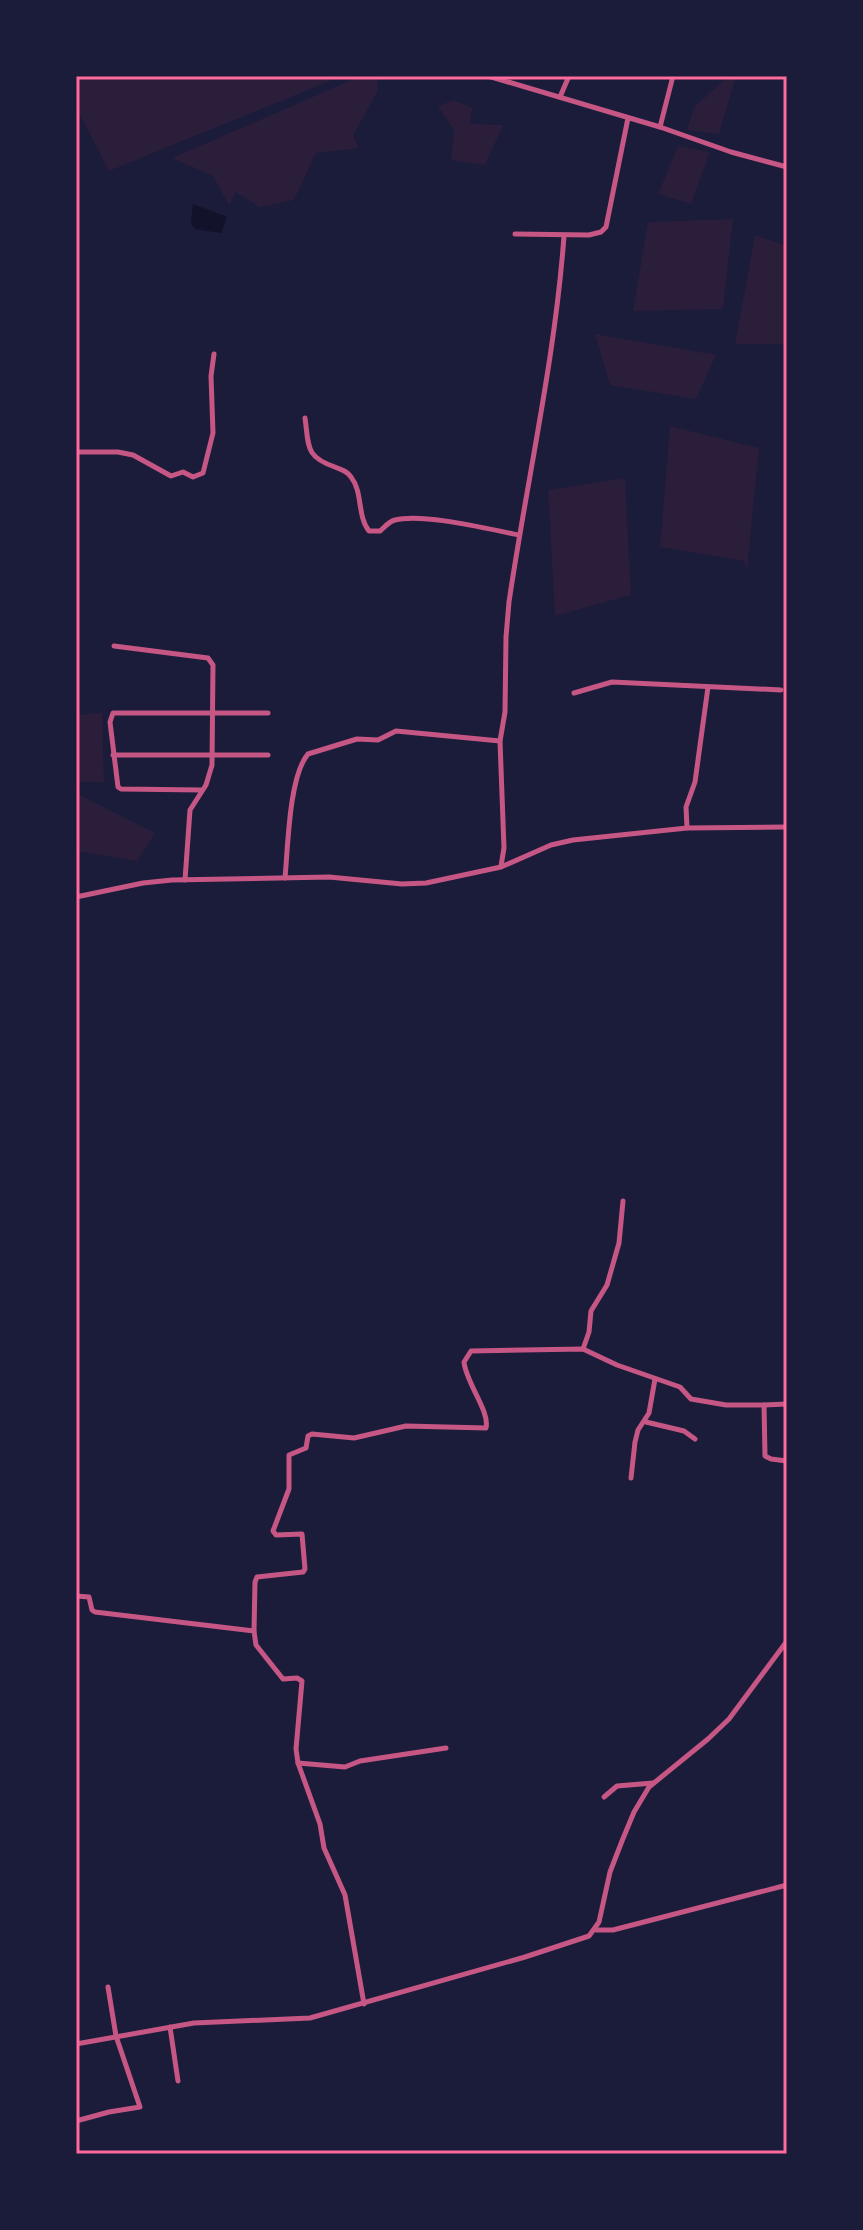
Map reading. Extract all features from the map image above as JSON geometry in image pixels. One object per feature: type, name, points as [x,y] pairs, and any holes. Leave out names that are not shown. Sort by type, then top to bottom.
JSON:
[{"type":"street","points":[[488,76],[787,167]]},
{"type":"street","points":[[560,97],[569,76]]},
{"type":"street","points":[[660,127],[673,76]]},
{"type":"street","points":[[515,234],[589,235],[606,227],[628,118]]},
{"type":"street","points":[[501,867],[504,848],[500,741],[506,690],[507,625],[519,535],[548,378],[564,236]]},
{"type":"street","points":[[76,452],[118,452],[133,455],[171,476],[183,472],[193,477],[200,476],[213,433],[211,376],[214,354]]},
{"type":"street","points":[[305,418],[310,452],[322,463],[346,471],[351,476],[362,518],[369,531],[380,531],[388,523],[403,519],[458,522],[519,535]]},
{"type":"street","points":[[114,646],[208,658],[213,665],[212,756],[209,777],[190,810],[185,880]]},
{"type":"street","points":[[574,693],[612,682],[781,690]]},
{"type":"street","points":[[687,828],[686,807],[695,782],[708,687]]},
{"type":"street","points":[[202,790],[121,789],[117,783],[110,716],[113,713],[268,713]]},
{"type":"street","points":[[285,878],[292,809],[300,766],[308,754],[357,739],[378,740],[396,731],[500,741]]},
{"type":"street","points":[[113,755],[268,755]]},
{"type":"street","points":[[76,897],[143,883],[185,880],[329,877],[414,884],[464,877],[501,867],[551,845],[573,840],[687,828],[787,827]]},
{"type":"street","points":[[583,1349],[591,1311],[607,1285],[619,1243],[623,1201]]},
{"type":"street","points":[[364,2004],[348,1907],[324,1848],[320,1824],[298,1763],[296,1749],[302,1681],[283,1679],[256,1645],[254,1631],[257,1577],[304,1571],[302,1534],[276,1535],[273,1531],[289,1489],[289,1455],[306,1448],[308,1436],[316,1434],[366,1437],[406,1426],[486,1428],[487,1419],[466,1376],[464,1362],[467,1355],[483,1350],[583,1349],[680,1387],[691,1399],[726,1405],[787,1404]]},
{"type":"street","points":[[631,1478],[638,1430],[646,1422],[655,1379]]},
{"type":"street","points":[[764,1405],[765,1456],[787,1461]]},
{"type":"street","points":[[646,1422],[684,1431],[695,1439]]},
{"type":"street","points":[[76,1596],[89,1597],[95,1612],[254,1631]]},
{"type":"street","points":[[596,1930],[610,1872],[634,1812],[654,1783],[729,1719],[787,1641]]},
{"type":"street","points":[[298,1763],[345,1767],[360,1761],[446,1748]]},
{"type":"street","points":[[604,1797],[614,1787],[654,1783]]},
{"type":"street","points":[[76,2044],[209,2021],[299,2019],[364,2004],[581,1940],[596,1930],[613,1930],[787,1885]]},
{"type":"street","points":[[76,2121],[140,2107],[116,2036],[108,1987]]},
{"type":"street","points":[[170,2027],[178,2081]]},
{"type":"shaded area","points":[[76,76],[342,76],[109,171],[76,107]]},
{"type":"shaded area","points":[[361,76],[377,76],[378,91],[353,135],[359,148],[316,153],[294,200],[259,207],[236,192],[229,205],[213,176],[172,158]]},
{"type":"shaded area","points":[[729,76],[736,76],[719,134],[687,130],[694,107]]},
{"type":"shaded area","points":[[454,100],[472,108],[470,124],[503,125],[485,165],[451,160],[454,130],[438,106]]},
{"type":"shaded area","points":[[678,146],[710,152],[691,204],[658,194]]},
{"type":"shaded area","points":[[193,204],[227,217],[221,233],[195,229],[191,223]]},
{"type":"shaded area","points":[[733,219],[723,309],[633,311],[648,222]]},
{"type":"shaded area","points":[[755,235],[787,246],[787,344],[735,344]]},
{"type":"shaded area","points":[[595,334],[716,355],[696,399],[610,385]]},
{"type":"shaded area","points":[[670,426],[759,448],[747,571],[744,561],[660,547]]},
{"type":"shaded area","points":[[625,478],[631,595],[555,616],[548,490]]},
{"type":"shaded area","points":[[102,712],[104,782],[76,782],[76,716]]},
{"type":"shaded area","points":[[76,793],[155,833],[137,861],[76,851]]}]
